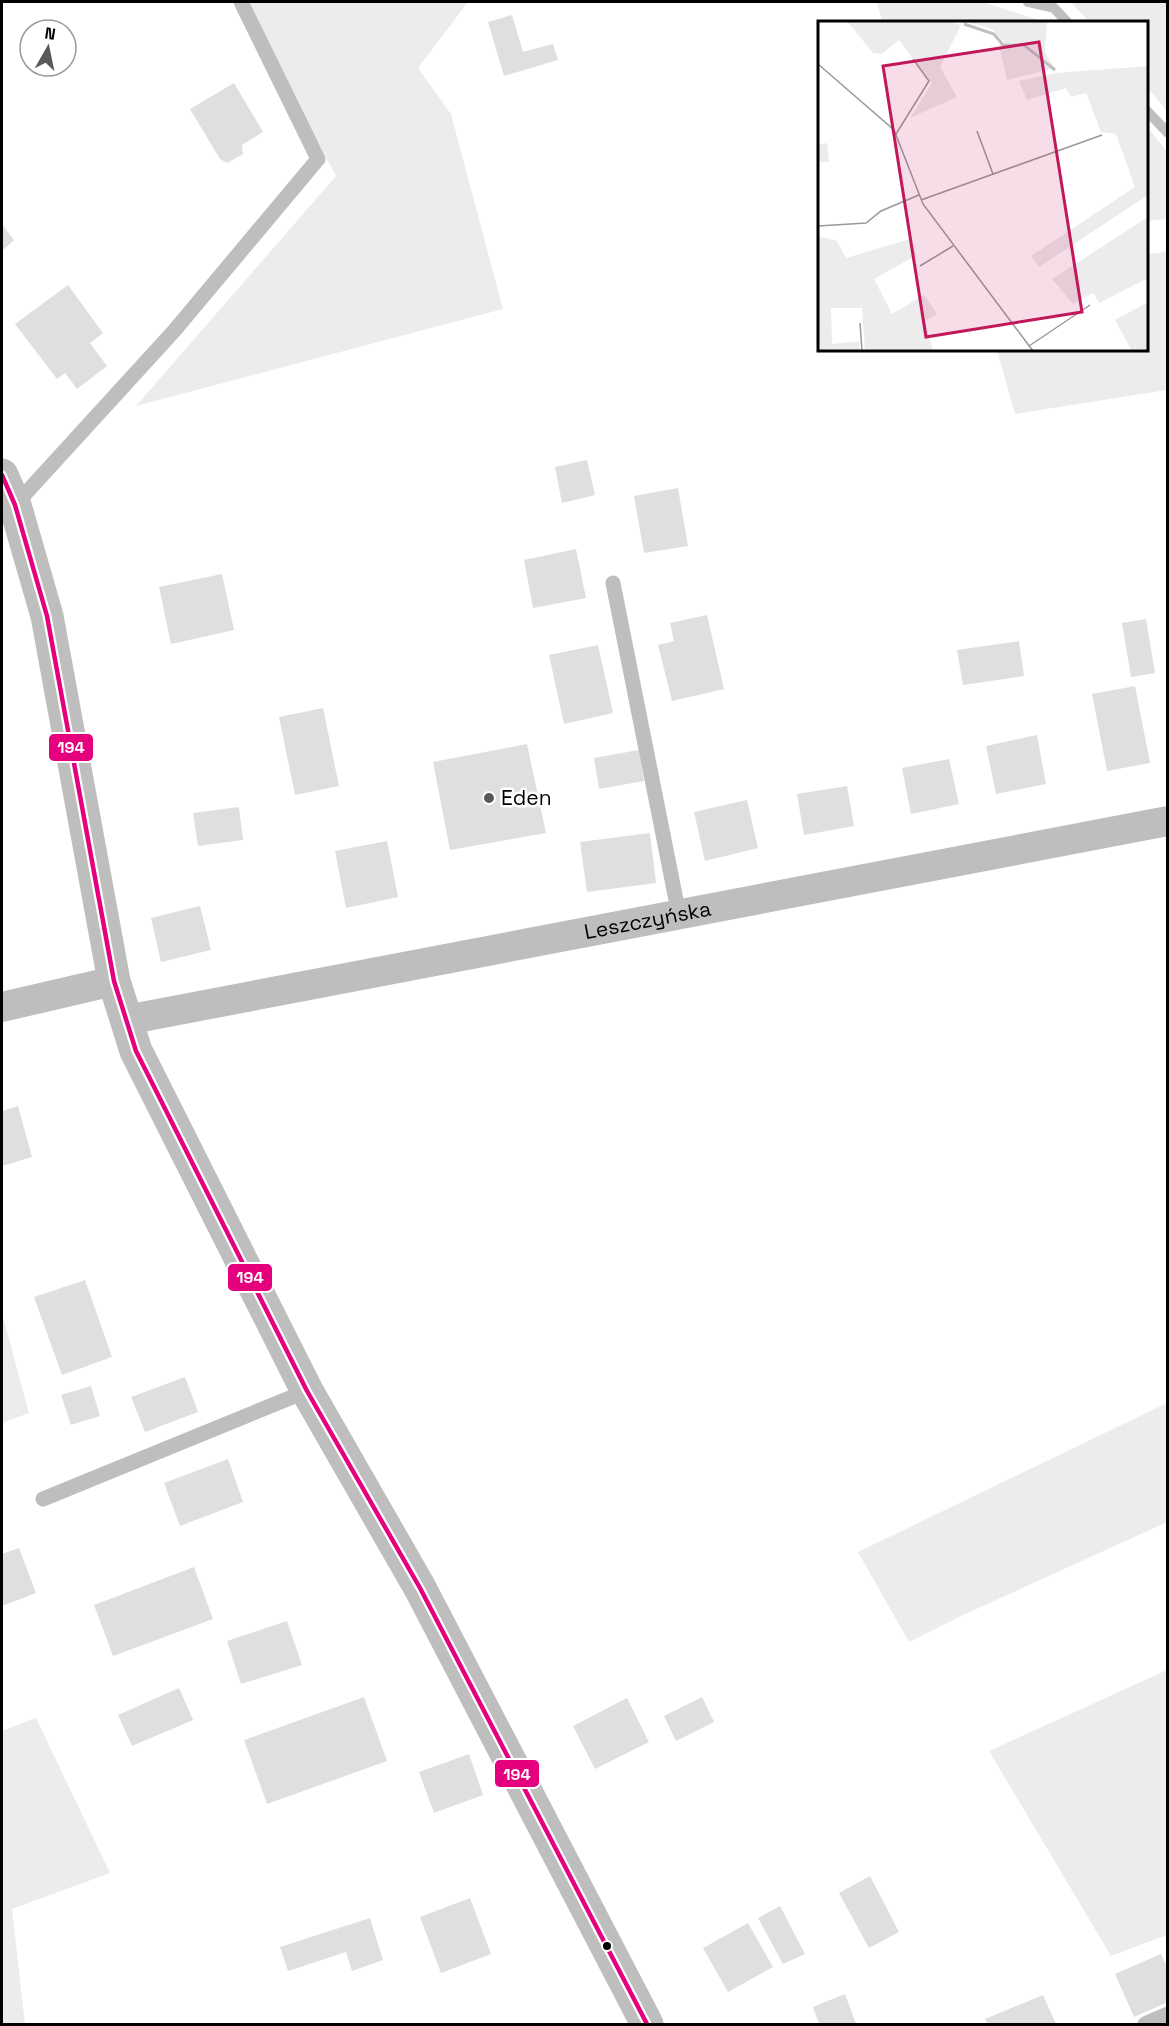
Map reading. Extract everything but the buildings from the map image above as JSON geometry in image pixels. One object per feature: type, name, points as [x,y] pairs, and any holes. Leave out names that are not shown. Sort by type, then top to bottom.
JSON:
[{"type":"street","points":[[7,486],[47,616],[114,981],[136,1051],[307,1391],[420,1588],[647,2025]]},
{"type":"street","name":"Leszczyńska","points":[[126,1020],[1167,821]]},
{"type":"street","points":[[2,1007],[114,981]]},
{"type":"lane","points":[[7,486],[174,331],[318,159],[240,2]]},
{"type":"lane","points":[[613,583],[679,915]]},
{"type":"lane","points":[[43,1499],[307,1391]]},
{"type":"lane","points":[[1145,2025],[1167,2014]]},
{"type":"shaded area","points":[[243,2],[468,2],[418,68],[451,114],[503,309],[136,406],[336,176]]},
{"type":"shaded area","points":[[876,2],[983,2],[1041,21],[883,21]]},
{"type":"shaded area","points":[[1071,2],[1167,2],[1167,111],[1148,88],[1148,21],[1088,21]]},
{"type":"shaded area","points":[[1148,128],[1167,151],[1167,219],[1148,221]]},
{"type":"shaded area","points":[[1167,252],[1167,390],[1015,414],[997,351],[1148,351],[1148,254]]},
{"type":"shaded area","points":[[2,1313],[29,1413],[2,1423]]},
{"type":"shaded area","points":[[1167,1403],[1167,1522],[909,1642],[858,1552]]},
{"type":"shaded area","points":[[1167,1670],[1167,1935],[1111,1956],[989,1751]]},
{"type":"shaded area","points":[[36,1718],[110,1873],[12,1909],[25,2024],[2,2024],[2,1731]]},
{"type":"waterway","points":[[1028,2],[1054,8],[1066,21]]},
{"type":"waterway","points":[[1148,112],[1168,133]]},
{"type":"transit line","name":"194","points":[[2,475],[15,505],[47,616],[114,981],[136,1051],[307,1391],[420,1588],[647,2024]]},
{"type":"place","name":"Eden","points":[[489,798]]}]
